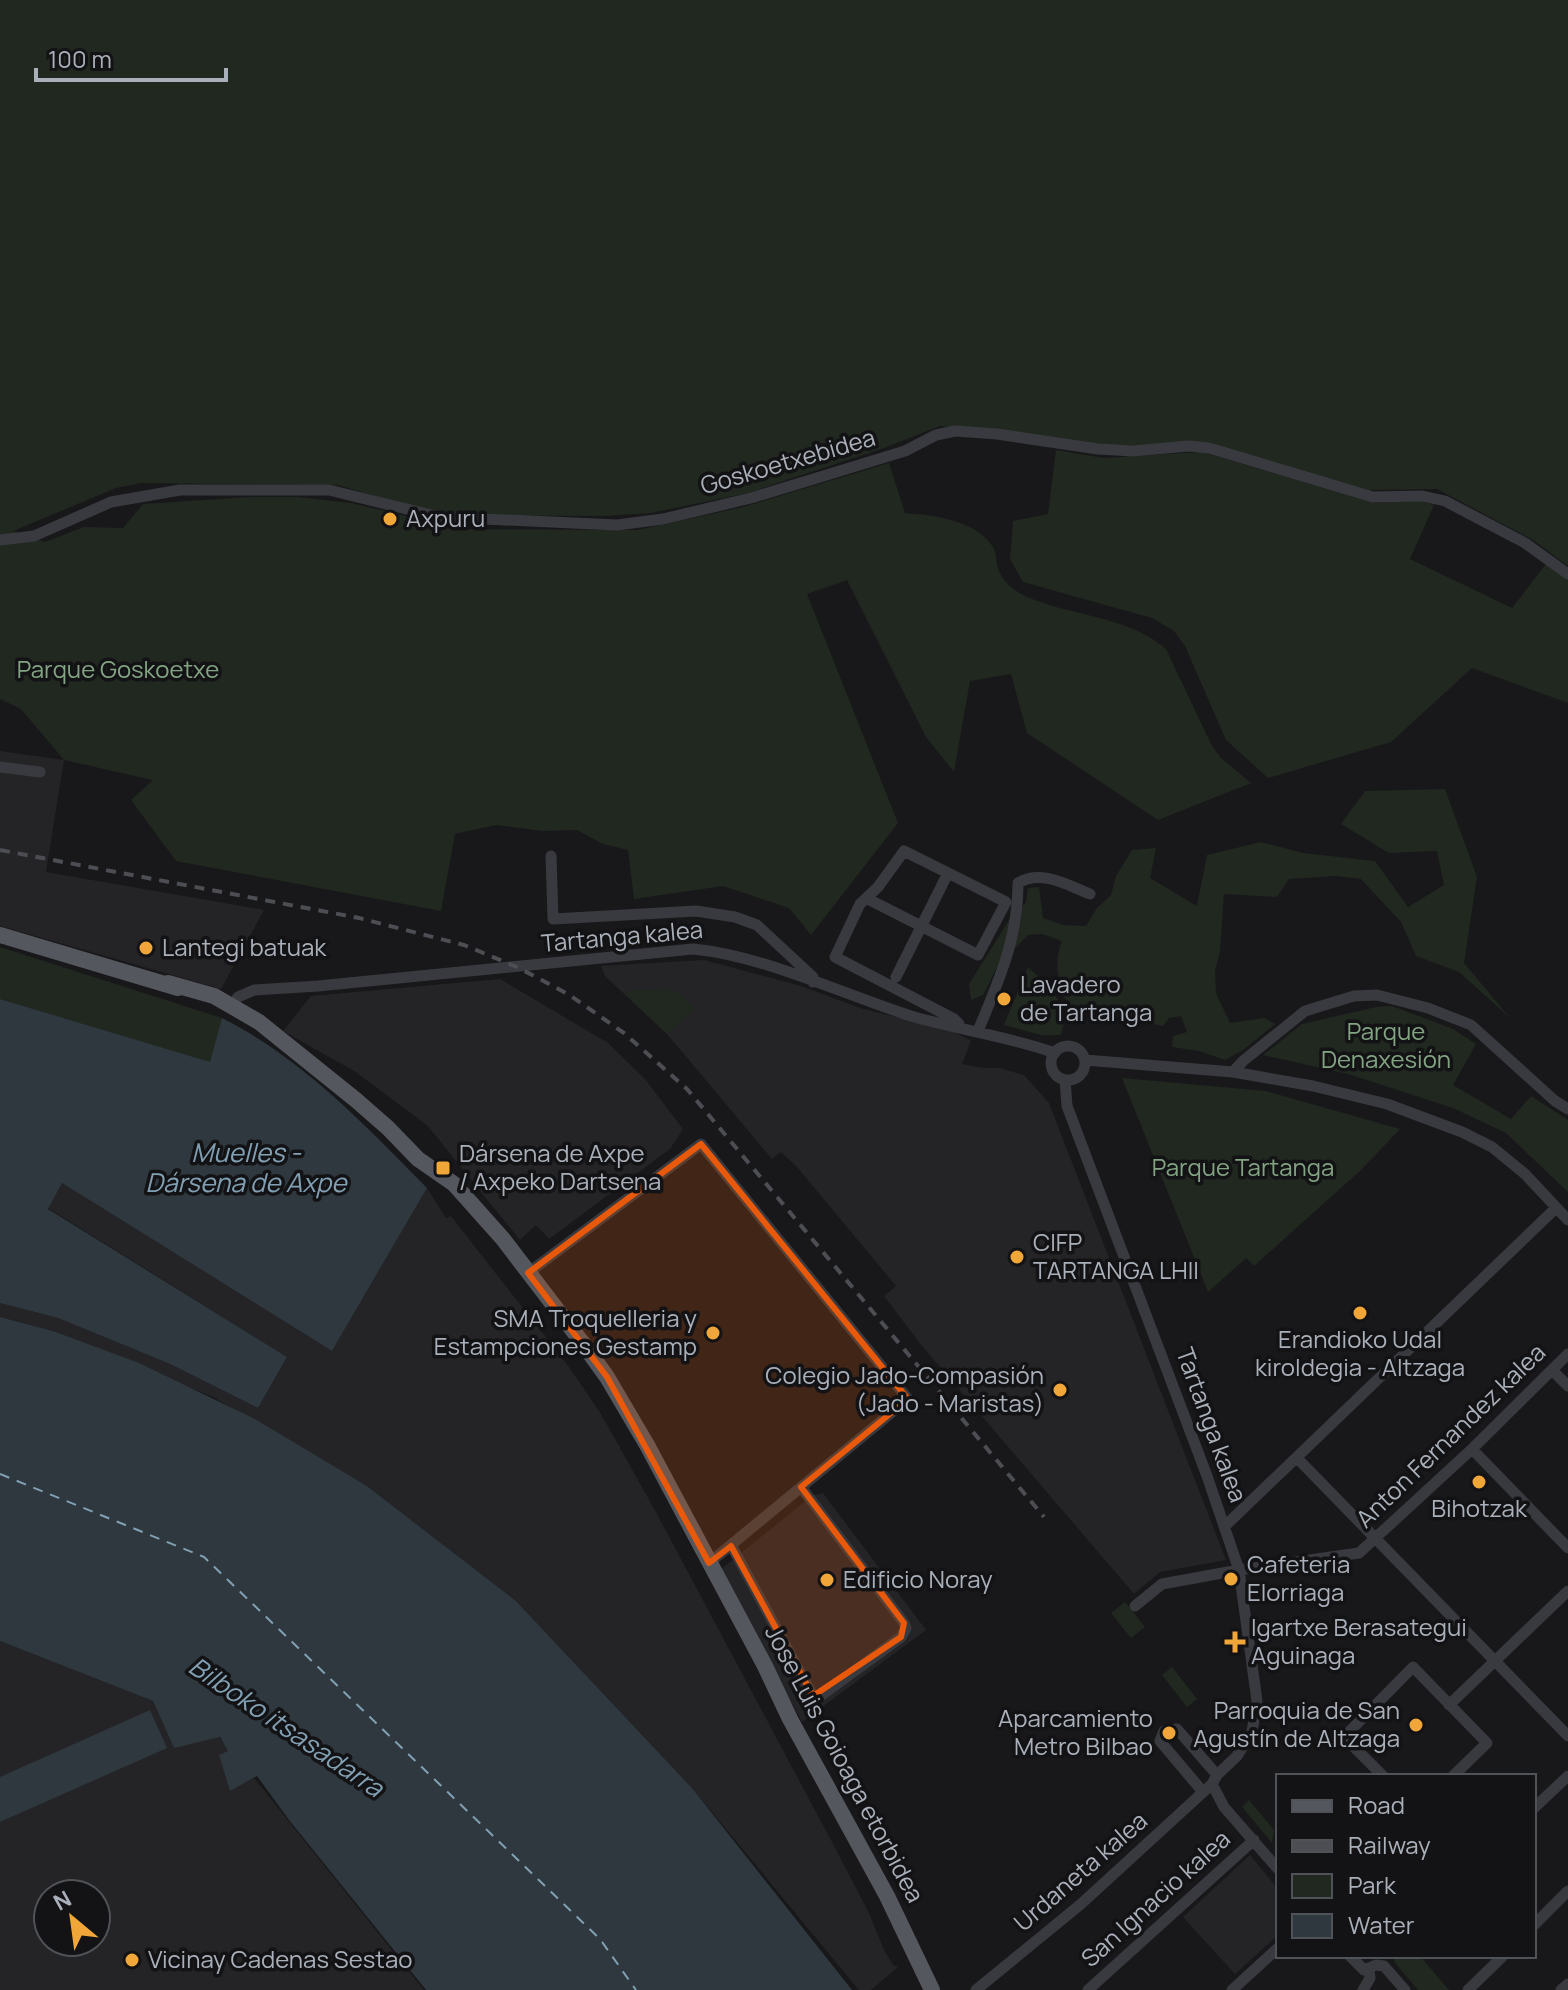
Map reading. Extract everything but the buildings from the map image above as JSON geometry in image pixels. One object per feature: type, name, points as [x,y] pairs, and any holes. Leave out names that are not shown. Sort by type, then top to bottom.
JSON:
[{"type":"main road","points":[[0,935],[168,983],[279,1040]]},
{"type":"main road","name":"Jose Luis Goioaga etorbidea","points":[[168,983],[214,996],[268,1029],[356,1100],[418,1159],[454,1184],[479,1211],[607,1377],[647,1445],[790,1719],[887,1896],[932,1990]]},
{"type":"street","name":"Goskoetxebidea","points":[[0,540],[34,536],[111,502],[180,490],[329,490],[439,517],[617,525],[663,519],[751,498],[905,451],[936,435],[955,431],[1098,449],[1209,448],[1373,497],[1422,496],[1445,501],[1525,543],[1568,574]]},
{"type":"street","points":[[0,767],[40,772]]},
{"type":"street","points":[[866,898],[978,955],[1006,902],[904,851],[878,887],[866,898],[860,904],[835,957],[954,1019],[963,1028]]},
{"type":"street","points":[[551,856],[553,919],[696,911],[735,917],[757,925],[813,977],[813,982]]},
{"type":"street","points":[[896,977],[948,873]]},
{"type":"street","points":[[978,1031],[1012,942],[1018,914],[1018,883],[1040,877],[1090,894]]},
{"type":"street","name":"Tartanga kalea","points":[[232,1005],[238,997],[254,990],[693,949],[742,958],[914,1017],[1055,1053]]},
{"type":"street","points":[[1233,1072],[1305,1011],[1354,996],[1377,995],[1428,1008],[1471,1025],[1555,1101],[1568,1109]]},
{"type":"street","points":[[1070,1046],[1080,1051],[1085,1060],[1081,1075],[1065,1080],[1053,1069],[1055,1053],[1070,1046]]},
{"type":"street","points":[[1085,1060],[1233,1072],[1313,1086],[1387,1104],[1462,1132],[1492,1147],[1525,1174],[1568,1220]]},
{"type":"street","name":"Tartanga kalea","points":[[1065,1080],[1070,1116],[1113,1223],[1239,1570],[1257,1701],[1252,1732],[1237,1756],[1211,1783]]},
{"type":"street","points":[[528,1273],[701,1144],[908,1399],[709,1563]]},
{"type":"street","points":[[1225,1526],[1556,1208]]},
{"type":"street","name":"Anton Fernandez kalea","points":[[1135,1606],[1162,1584],[1359,1553],[1472,1449],[1568,1354]]},
{"type":"street","points":[[1552,1370],[1568,1386]]},
{"type":"street","points":[[1472,1449],[1568,1548]]},
{"type":"street","points":[[1297,1458],[1568,1736]]},
{"type":"street","name":"Jose Luis Goioaga etorbidea","points":[[731,1545],[813,1696],[819,1697],[905,1633],[904,1623],[801,1487]]},
{"type":"street","points":[[1449,1705],[1568,1591]]},
{"type":"street","points":[[1381,1774],[1344,1737],[1413,1667],[1487,1743],[1455,1774]]},
{"type":"street","points":[[1211,1783],[1160,1741],[1164,1731],[1177,1729],[1211,1783],[1224,1807],[1276,1867]]},
{"type":"street","points":[[1536,1806],[1568,1776]]},
{"type":"street","name":"Urdaneta kalea","points":[[976,1990],[1081,1904],[1211,1783]]},
{"type":"street","name":"San Ignacio kalea","points":[[1088,1990],[1254,1840]]},
{"type":"street","points":[[1536,1923],[1568,1891]]},
{"type":"street","points":[[1232,1990],[1276,1950]]},
{"type":"street","points":[[1352,1958],[1360,1967],[1378,1964]]},
{"type":"street","points":[[1468,1990],[1501,1958]]},
{"type":"street","points":[[1363,1990],[1378,1964]]},
{"type":"street","points":[[1378,1964],[1405,1990]]},
{"type":"street","points":[[1561,1990],[1568,1984]]},
{"type":"highlighted area","points":[[701,1144],[908,1399],[801,1487],[904,1623],[901,1637],[813,1696],[731,1546],[709,1563],[607,1377],[528,1273]]},
{"type":"shaded area","points":[[0,751],[64,760],[46,872],[264,910],[221,989],[0,926]]},
{"type":"shaded area","points":[[704,960],[801,986],[863,1009],[951,1030],[971,1041],[962,1064],[999,1068],[1024,1075],[1049,1103],[1226,1560],[1160,1572],[1134,1594],[922,1346],[884,1296],[896,1286],[797,1167],[781,1152],[772,1159],[667,1034],[605,976],[601,966]]},
{"type":"shaded area","points":[[500,979],[608,1043],[645,1079],[683,1129],[670,1149],[549,1239],[536,1225],[520,1240],[427,1125],[354,1071],[283,1031],[311,996]]},
{"type":"shaded area","points":[[62,1183],[332,1351],[427,1188],[446,1218],[451,1216],[569,1367],[601,1414],[832,1842],[869,1913],[884,1950],[893,1965],[898,1967],[871,1990],[859,1990],[692,1788],[516,1601],[367,1486],[213,1397],[53,1331],[0,1317],[0,1303],[58,1318],[170,1364],[258,1408],[287,1357],[48,1208]]},
{"type":"shaded area","points":[[823,1493],[926,1630],[802,1722],[720,1570],[813,1495]]},
{"type":"shaded area","points":[[0,1641],[153,1701],[174,1747],[219,1737],[229,1751],[229,1790],[254,1778],[424,1990],[0,1990]]},
{"type":"shaded area","points":[[1250,1855],[1276,1887],[1276,1937],[1235,1974],[1183,1917]]},
{"type":"green space","name":"Parque Goskoetxe","points":[[0,0],[1568,0],[1568,566],[1533,540],[1437,489],[1368,490],[1202,442],[1117,446],[940,426],[748,493],[651,513],[605,516],[440,515],[338,485],[142,483],[116,488],[13,531],[45,542],[84,527],[123,528],[143,504],[249,497],[299,497],[351,503],[460,529],[638,530],[743,507],[889,463],[905,513],[953,521],[976,531],[993,547],[1002,576],[1019,593],[1047,604],[1118,623],[1151,638],[1166,649],[1211,744],[1221,758],[1251,783],[1158,820],[1027,733],[1011,674],[970,681],[954,772],[926,737],[847,580],[807,594],[898,823],[811,935],[789,908],[723,886],[634,899],[628,850],[603,844],[577,830],[542,831],[496,825],[455,834],[441,911],[176,861],[131,800],[153,780],[64,760],[21,709],[0,699]]},
{"type":"green space","points":[[1056,450],[1104,458],[1202,452],[1375,503],[1420,501],[1434,505],[1410,559],[1512,608],[1546,564],[1568,580],[1568,703],[1472,668],[1391,742],[1268,778],[1226,740],[1185,646],[1174,631],[1152,618],[1023,582],[1010,559],[1013,521],[1048,514]]},
{"type":"green space","points":[[1445,789],[1477,877],[1464,963],[1510,1018],[1459,972],[1416,956],[1401,922],[1361,879],[1335,876],[1289,879],[1277,897],[1224,894],[1220,951],[1215,971],[1216,993],[1230,1023],[1264,1018],[1275,1024],[1243,1050],[1225,1060],[1199,1051],[1172,1047],[1173,1036],[1187,1032],[1181,1016],[1169,1018],[1163,1026],[1070,1007],[1058,975],[1062,941],[1042,934],[1028,935],[997,967],[983,995],[971,1000],[969,984],[1009,920],[1026,902],[1028,888],[1039,887],[1043,918],[1063,925],[1086,926],[1097,908],[1111,895],[1116,876],[1132,850],[1156,848],[1150,878],[1197,906],[1207,855],[1261,842],[1303,853],[1375,861],[1408,907],[1444,885],[1437,851],[1389,853],[1341,824],[1365,791]]},
{"type":"green space","points":[[0,947],[222,1018],[211,1063],[0,999]]},
{"type":"green space","points":[[1028,967],[1050,988],[1066,1012],[1061,1035],[1041,1035],[1004,1025]]},
{"type":"green space","points":[[629,990],[678,991],[694,1010],[667,1034],[626,995]]},
{"type":"green space","name":"Parque Denaxesión","points":[[1392,1006],[1453,1029],[1476,1044],[1453,1085],[1511,1119],[1531,1096],[1568,1120],[1568,1192],[1506,1133],[1453,1108],[1348,1074],[1263,1055],[1302,1024]]},
{"type":"green space","name":"Parque Tartanga","points":[[1122,1078],[1266,1091],[1400,1129],[1362,1169],[1254,1266],[1246,1258],[1208,1292]]},
{"type":"green space","points":[[1125,1602],[1145,1627],[1131,1638],[1111,1613]]},
{"type":"green space","points":[[1172,1667],[1197,1699],[1187,1707],[1162,1675]]},
{"type":"green space","points":[[1249,1800],[1274,1830],[1272,1843],[1242,1807]]},
{"type":"green space","points":[[1394,1958],[1422,1958],[1449,1990],[1418,1990]]},
{"type":"water","name":"Muelles - Dársena de Axpe","points":[[0,999],[210,1062],[222,1018],[251,1034],[306,1073],[356,1117],[427,1188],[332,1351],[62,1183],[48,1209],[287,1357],[258,1408],[170,1364],[58,1318],[0,1303]]},
{"type":"water","name":"Bilboko itsasadarra","points":[[0,1317],[53,1331],[139,1363],[253,1418],[367,1486],[516,1601],[692,1788],[852,1990],[426,1990],[257,1776],[230,1791],[219,1755],[228,1751],[220,1737],[174,1748],[153,1701],[0,1641]]},
{"type":"water","points":[[150,1710],[167,1748],[0,1822],[0,1777]]},
{"type":"ferry route","points":[[0,1474],[204,1557],[600,1939],[636,1990]]},
{"type":"railway","points":[[0,850],[359,918],[464,945],[517,967],[568,994],[624,1033],[687,1089],[1044,1517]]},
{"type":"place","name":"Axpuru","points":[[390,519]]},
{"type":"place","name":"Lantegi batuak","points":[[146,948]]},
{"type":"place","name":"Lavadero de Tartanga","points":[[1004,999]]},
{"type":"place","name":"Dársena de Axpe / Axpeko Dartsena","points":[[443,1168]]},
{"type":"place","name":"CIFP TARTANGA LHII","points":[[1017,1257]]},
{"type":"place","name":"Erandioko Udal kiroldegia - Altzaga","points":[[1360,1313]]},
{"type":"place","name":"SMA Troquelleria y Estampciones Gestamp","points":[[713,1333]]},
{"type":"place","name":"Colegio Jado-Compasión (Jado - Maristas)","points":[[1060,1390]]},
{"type":"place","name":"Bihotzak","points":[[1479,1482]]},
{"type":"place","name":"Cafeteria Elorriaga","points":[[1231,1579]]},
{"type":"place","name":"Edificio Noray","points":[[827,1580]]},
{"type":"place","name":"Igartxe Berasategui Aguinaga","points":[[1235,1642]]},
{"type":"place","name":"Parroquia de San Agustín de Altzaga","points":[[1416,1725]]},
{"type":"place","name":"Aparcamiento Metro Bilbao","points":[[1169,1733]]},
{"type":"place","name":"Vicinay Cadenas Sestao","points":[[132,1960]]}]
